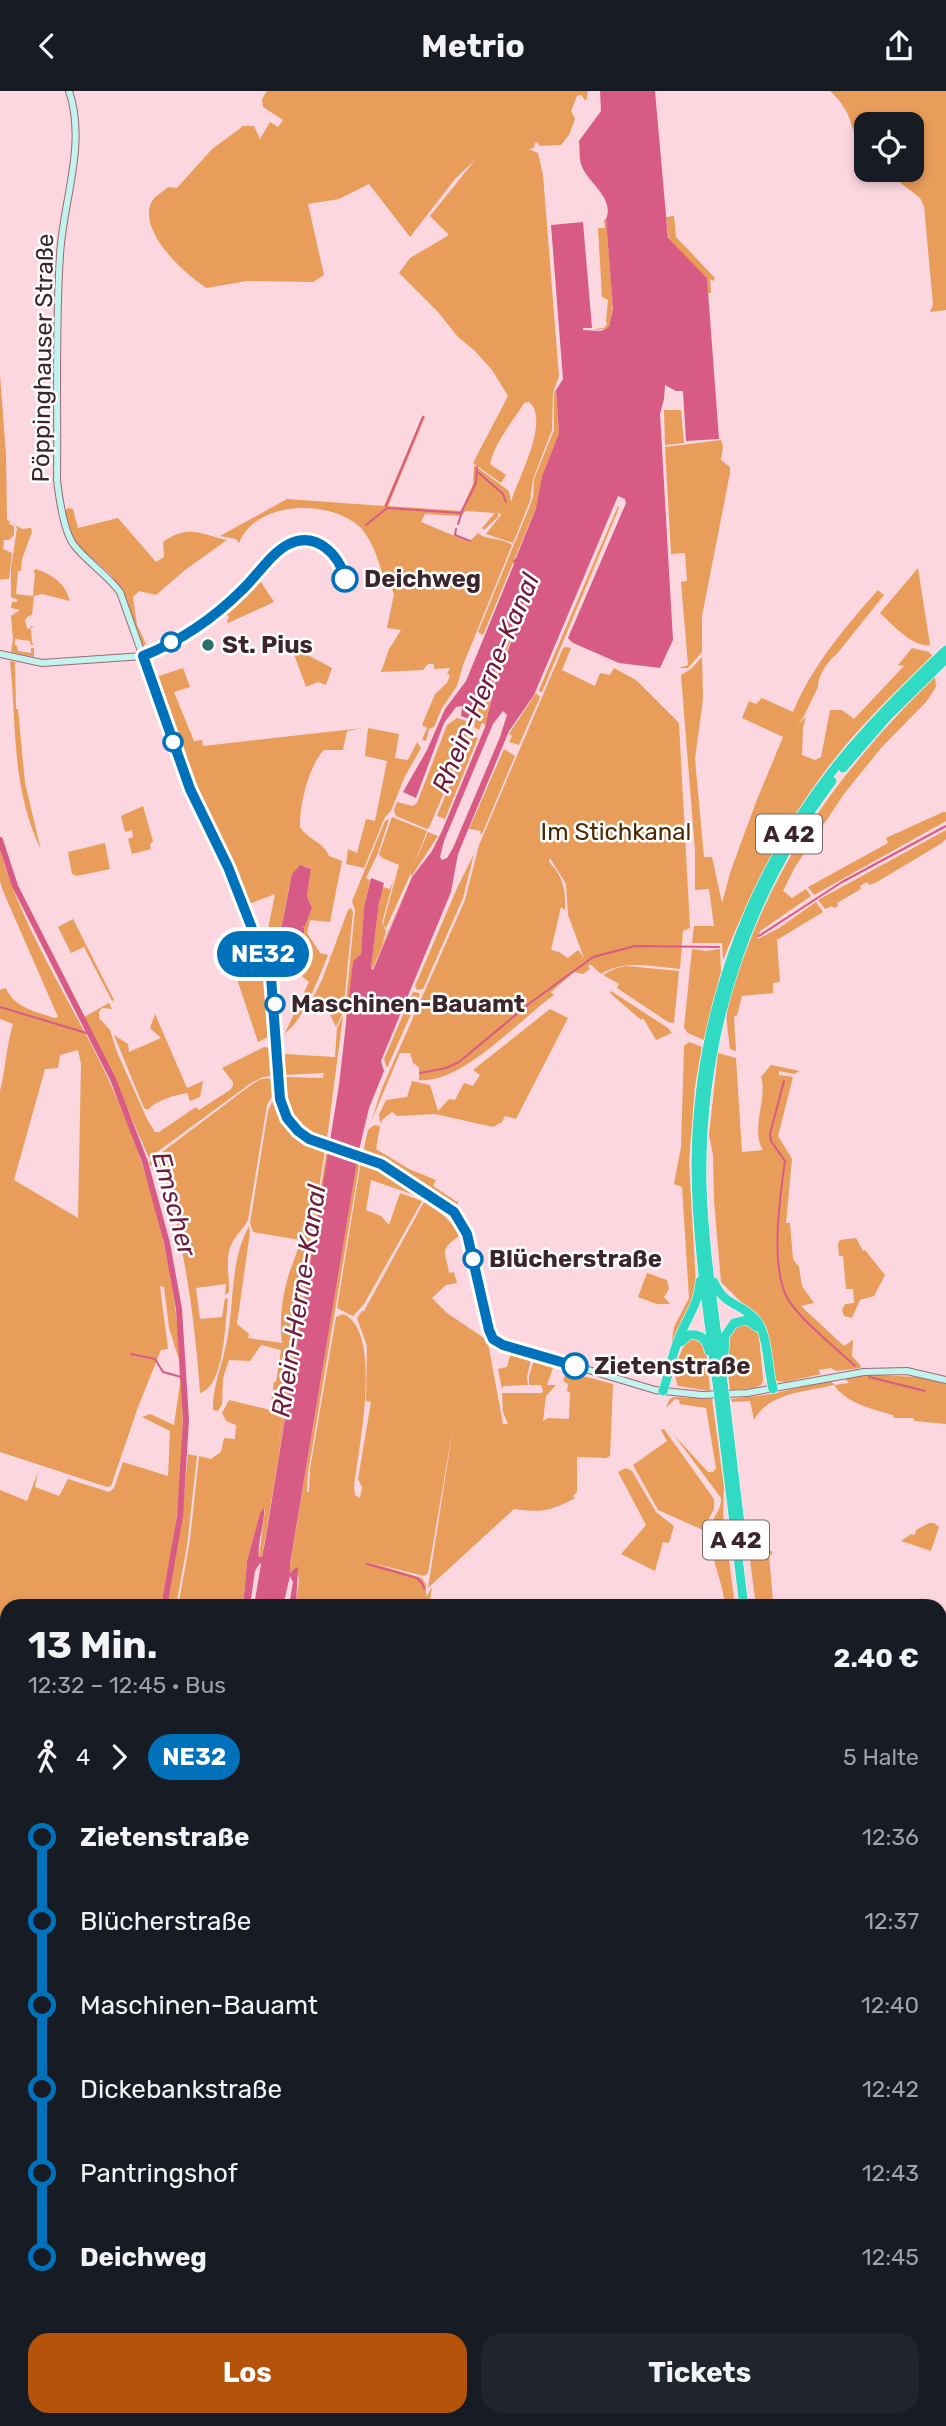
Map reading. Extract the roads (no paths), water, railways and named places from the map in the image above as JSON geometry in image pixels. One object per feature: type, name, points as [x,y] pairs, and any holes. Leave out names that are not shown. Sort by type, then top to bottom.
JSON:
[{"type":"highway","name":"A 42","points":[[749,1599],[703,1247],[696,1141],[701,1089],[725,977],[755,897],[785,841],[818,790],[844,757],[940,660]]},
{"type":"highway","points":[[666,1391],[677,1341],[697,1302],[700,1276],[698,1253],[703,1247],[710,1251],[714,1282],[718,1291],[730,1303],[751,1314],[760,1325],[770,1390]]},
{"type":"highway","points":[[721,1392],[726,1381],[723,1358],[725,1336],[734,1323],[747,1320],[755,1324],[760,1333],[770,1390]]},
{"type":"highway","points":[[666,1391],[680,1343],[689,1335],[699,1335],[706,1341],[713,1378],[721,1392]]},
{"type":"highway","name":"A 42","points":[[721,1392],[743,1599]]},
{"type":"main road","name":"Pöppinghauser Straße","points":[[69,91],[74,106],[75,128],[73,172],[60,258],[59,492],[71,540],[120,592],[190,789],[228,867],[271,977],[282,1106],[287,1118],[309,1139],[381,1164],[448,1206],[464,1227],[493,1339],[503,1345],[619,1380],[666,1391]]},
{"type":"main road","points":[[0,654],[42,663],[143,656]]},
{"type":"main road","points":[[666,1391],[724,1395],[770,1390],[864,1371],[907,1371],[946,1380]]},
{"type":"water","name":"Rhein-Herne-Kanal","points":[[600,91],[655,91],[668,238],[707,278],[719,439],[686,441],[683,391],[676,391],[665,385],[660,414],[673,640],[660,668],[619,663],[573,643],[568,638],[626,503],[625,499],[618,496],[534,695],[509,731],[458,854],[451,892],[381,1061],[384,1071],[369,1108],[359,1150],[290,1564],[290,1573],[298,1568],[296,1599],[290,1599],[293,1582],[290,1576],[285,1599],[255,1599],[260,1563],[255,1571],[251,1599],[244,1599],[247,1561],[260,1513],[264,1508],[259,1557],[262,1557],[265,1542],[339,1085],[353,961],[361,954],[364,907],[371,878],[384,883],[379,903],[371,968],[373,970],[412,877],[432,851],[442,831],[485,727],[496,679],[535,584],[532,584],[495,672],[469,719],[461,716],[462,706],[456,707],[444,723],[416,798],[403,792],[427,750],[445,709],[466,681],[536,508],[542,476],[559,433],[556,390],[563,379],[551,225],[583,222],[592,328],[583,330],[601,331],[609,327],[613,308],[607,204],[584,171],[579,141],[601,111]],"holes":[[[503,711],[507,715],[453,848],[447,858],[442,860],[440,857],[444,841],[493,724]]]},
{"type":"water","points":[[300,865],[311,869],[307,896],[312,908],[305,926],[301,927],[304,928],[304,937],[310,947],[301,958],[280,934],[292,874]]},
{"type":"waterway","points":[[386,506],[423,417]]},
{"type":"waterway","points":[[366,525],[387,508],[461,513],[476,483],[477,467]]},
{"type":"waterway","points":[[479,473],[503,494],[506,502]]},
{"type":"waterway","points":[[458,524],[462,512]]},
{"type":"waterway","points":[[456,529],[455,535],[470,541]]},
{"type":"waterway","points":[[759,936],[842,882],[946,826]]},
{"type":"waterway","name":"Emscher","points":[[0,840],[15,886],[113,1079],[145,1162],[167,1243],[179,1309],[186,1420],[180,1516],[165,1599]]},
{"type":"waterway","points":[[420,1073],[446,1068],[459,1062],[530,1003],[593,957],[635,946],[719,947]]},
{"type":"waterway","points":[[0,1007],[90,1034]]},
{"type":"waterway","points":[[784,1081],[770,1134],[771,1141],[785,1161],[778,1233],[779,1271],[783,1288],[789,1301],[802,1317],[855,1366]]},
{"type":"waterway","points":[[131,1354],[155,1359],[163,1372],[185,1378]]},
{"type":"waterway","points":[[869,1377],[925,1391]]},
{"type":"waterway","points":[[367,1564],[417,1578],[424,1588]]},
{"type":"place","name":"Deichweg","points":[[345,579]]},
{"type":"place","name":"St. Pius","points":[[208,645]]},
{"type":"place","name":"Maschinen-Bauamt","points":[[275,1004]]},
{"type":"place","name":"Blücherstraße","points":[[473,1259]]},
{"type":"place","name":"Zietenstraße","points":[[575,1366]]},
{"type":"park label","name":"Im Stichkanal","points":[[616,832]]}]
